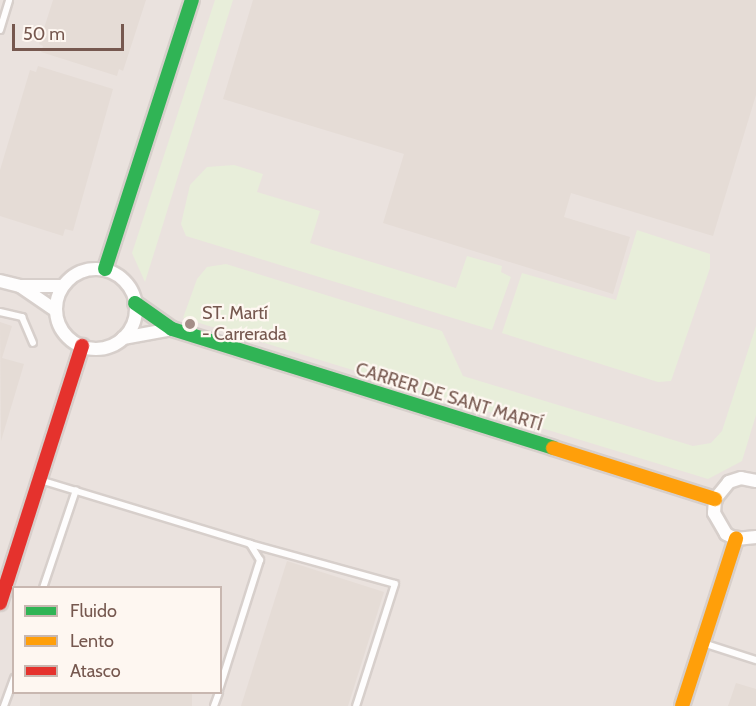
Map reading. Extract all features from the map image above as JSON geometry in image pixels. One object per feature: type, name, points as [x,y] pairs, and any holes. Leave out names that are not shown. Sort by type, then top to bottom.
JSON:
[{"type":"street","points":[[105,269],[192,0]]},
{"type":"street","points":[[105,269],[125,282],[135,303],[131,327],[123,338],[100,349],[82,346],[64,334],[55,309],[62,286],[81,271],[105,269]]},
{"type":"street","points":[[0,281],[20,286],[62,286]]},
{"type":"street","points":[[20,286],[55,309]]},
{"type":"street","name":"CARRER DE SANT MARTÍ","points":[[135,303],[172,329],[715,499]]},
{"type":"street","name":"CARRER DE SANT MARTÍ","points":[[123,338],[172,329]]},
{"type":"street","points":[[0,603],[82,346]]},
{"type":"street","points":[[755,478],[729,482],[715,499],[714,513],[718,526],[736,539],[756,537]]},
{"type":"street","points":[[682,706],[736,539]]},
{"type":"lane","points":[[0,30],[9,0]]},
{"type":"lane","points":[[0,312],[22,318],[33,343]]},
{"type":"lane","points":[[40,480],[250,544],[395,584],[356,706]]},
{"type":"lane","points":[[44,586],[76,490]]},
{"type":"lane","points":[[222,681],[260,560],[250,544]]},
{"type":"lane","points":[[702,642],[756,660]]},
{"type":"lane","points":[[4,706],[12,684]]},
{"type":"shaded area","points":[[0,0],[756,0],[756,706],[0,706]]},
{"type":"green space","points":[[215,0],[233,0],[145,282],[132,253]]},
{"type":"green space","points":[[234,165],[263,174],[257,192],[320,211],[310,243],[456,288],[467,256],[502,266],[501,272],[511,277],[492,330],[186,236],[181,224],[190,185],[207,167]]},
{"type":"green space","points":[[637,230],[710,254],[710,268],[671,381],[658,382],[502,333],[522,273],[616,300]]},
{"type":"green space","points":[[226,264],[442,331],[463,376],[693,446],[711,443],[722,431],[756,326],[756,415],[742,461],[708,479],[183,318],[197,279],[207,267]]},
{"type":"building","points":[[53,0],[146,0],[123,71],[119,69],[117,76],[41,52],[43,46],[39,44]]},
{"type":"building","points":[[253,0],[756,0],[756,95],[713,236],[571,193],[564,217],[630,237],[613,294],[383,223],[404,154],[223,99]]},
{"type":"building","points":[[38,66],[113,89],[73,231],[65,229],[63,236],[0,216],[0,170],[30,70],[36,72]]},
{"type":"building","points":[[0,322],[12,326],[2,358],[24,364],[1,441]]},
{"type":"building","points":[[287,561],[384,592],[348,706],[241,706]]},
{"type":"building","points":[[736,683],[756,689],[756,706],[728,706]]},
{"type":"building","points":[[40,694],[192,694],[192,706],[40,706]]},
{"type":"traffic: fast","points":[[105,269],[192,0]]},
{"type":"traffic: fast","points":[[135,303],[172,329],[553,448]]},
{"type":"traffic: slow","points":[[553,448],[715,499]]},
{"type":"traffic: slow","points":[[682,706],[736,539]]},
{"type":"traffic: jam","points":[[0,603],[82,346]]},
{"type":"place","name":"ST. Martí - Carrerada","points":[[190,324]]}]
